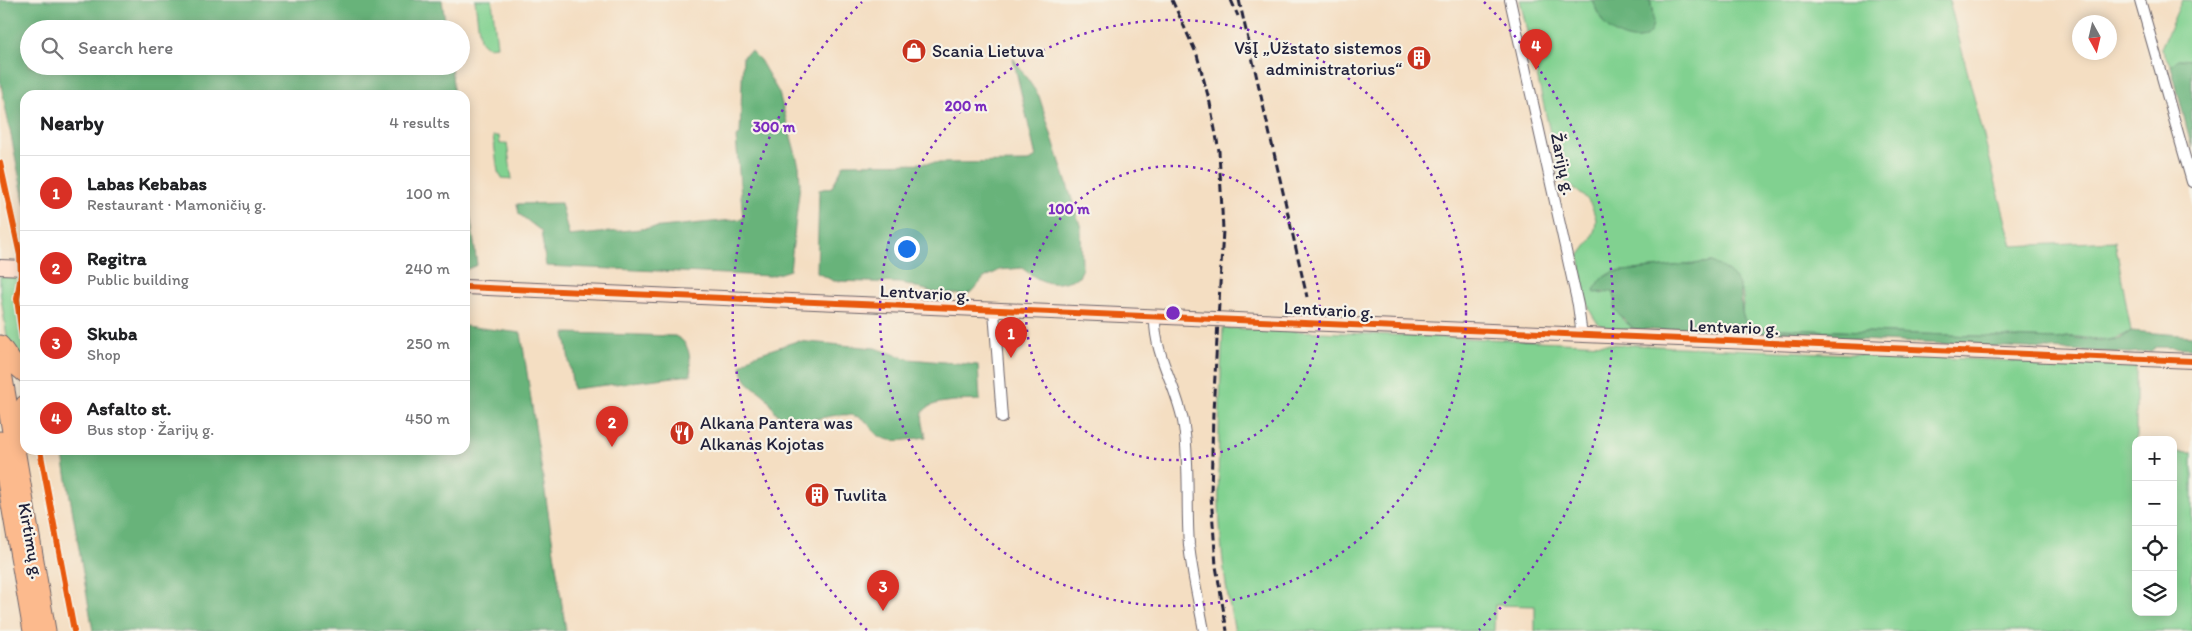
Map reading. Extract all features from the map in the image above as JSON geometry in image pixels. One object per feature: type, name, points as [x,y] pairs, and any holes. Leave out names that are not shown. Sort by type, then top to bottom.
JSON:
[{"type":"highway","points":[[0,346],[12,362],[20,369]]},
{"type":"highway","name":"Kirtimų g.","points":[[0,361],[6,436],[32,631]]},
{"type":"highway","points":[[6,436],[20,413]]},
{"type":"highway","name":"Kirtimų g.","points":[[6,436],[46,631]]},
{"type":"main road","points":[[0,267],[20,268]]},
{"type":"main road","name":"Lentvario g.","points":[[470,288],[2192,361]]},
{"type":"street","name":"Žarijų g.","points":[[1510,0],[1578,304],[1582,336]]},
{"type":"street","points":[[2140,0],[2192,182]]},
{"type":"street","points":[[994,311],[1002,418]]},
{"type":"street","points":[[1155,318],[1156,341],[1159,354],[1177,396],[1184,426],[1190,551],[1204,631]]},
{"type":"green space","points":[[0,0],[442,0],[445,20],[20,20],[20,75],[452,75],[453,90],[20,90],[20,180],[0,80]]},
{"type":"green space","points":[[475,0],[492,0],[497,46],[487,46],[480,40]]},
{"type":"green space","points":[[1520,0],[1592,0],[1598,13],[1653,14],[1650,0],[1949,0],[2012,246],[2115,241],[2131,331],[2121,337],[2102,340],[2075,337],[2057,339],[1756,328],[1744,320],[1742,316],[1743,296],[1739,287],[1712,262],[1614,272],[1602,278],[1600,294],[1613,291],[1622,319],[1634,329],[1616,330],[1606,328],[1593,316],[1589,307],[1579,256],[1590,241],[1595,229],[1596,219],[1587,199],[1560,177]]},
{"type":"green space","points":[[1592,0],[1650,0],[1653,21],[1649,34],[1644,38],[1638,39],[1618,35],[1603,22]]},
{"type":"green space","points":[[2182,0],[2192,0],[2192,60],[2178,59],[2171,66],[2161,48]]},
{"type":"green space","points":[[751,51],[760,60],[779,93],[799,166],[800,184],[790,270],[771,276],[546,266],[541,231],[519,214],[517,204],[561,203],[569,236],[743,219],[736,137],[740,135],[743,56]]},
{"type":"green space","points":[[1013,58],[1039,96],[1081,228],[1082,270],[1079,277],[1062,282],[1049,283],[1036,278],[1022,268],[1000,270],[984,278],[973,291],[965,295],[932,292],[903,283],[834,281],[817,273],[819,190],[832,187],[844,164],[1028,162],[1036,157]]},
{"type":"green space","points":[[2178,59],[2192,60],[2192,148],[2171,66]]},
{"type":"green space","points":[[493,136],[499,136],[500,144],[507,143],[512,179],[502,178],[498,172]]},
{"type":"green space","points":[[470,213],[477,265],[470,268]]},
{"type":"green space","points":[[1712,262],[1729,272],[1737,281],[1740,288],[1745,320],[1756,328],[2057,339],[2069,337],[2100,341],[2120,339],[2131,331],[2192,336],[2192,348],[2156,347],[2151,351],[2129,353],[1634,329],[1614,309],[1615,297],[1613,291],[1595,293],[1594,290],[1602,278],[1614,272]]},
{"type":"green space","points":[[0,276],[20,277],[20,362],[9,349],[0,291]]},
{"type":"green space","points":[[470,327],[521,333],[566,631],[93,631],[63,455],[470,455]]},
{"type":"green space","points":[[1223,328],[2136,366],[2136,436],[2132,436],[2132,616],[2177,616],[2177,452],[2192,453],[2192,631],[1535,631],[1535,606],[1495,605],[1494,631],[1235,631],[1227,594],[1222,556],[1218,480]]},
{"type":"green space","points":[[565,333],[675,336],[687,347],[691,375],[573,389]]},
{"type":"green space","points":[[797,341],[875,348],[909,359],[978,365],[980,400],[940,403],[926,408],[923,413],[923,422],[926,437],[904,440],[883,438],[877,435],[865,421],[855,416],[837,415],[791,421],[780,416],[767,398],[749,384],[744,377],[741,366],[752,356]]},
{"type":"railway","points":[[1172,0],[1197,55],[1210,103],[1219,151],[1223,230],[1213,412],[1211,495],[1216,566],[1227,631]]},
{"type":"railway","points":[[1231,0],[1238,16]]},
{"type":"railway","points":[[1239,0],[1307,297]]},
{"type":"cycle path","points":[[0,163],[20,255]]},
{"type":"cycle path","points":[[20,281],[17,299],[20,320]]},
{"type":"cycle path","points":[[470,287],[2192,361]]},
{"type":"cycle path","points":[[41,455],[74,631]]},
{"type":"place","name":"Scania Lietuva","points":[[914,51]]},
{"type":"place","name":"VšĮ „Užstato sistemos administratorius“","points":[[1419,58]]},
{"type":"place","name":"Asfalto st.","points":[[1536,70]]},
{"type":"place","name":"Labas Kebabas","points":[[1011,358]]},
{"type":"place","name":"Alkana Pantera was Alkanas Kojotas","points":[[682,433]]},
{"type":"place","name":"Regitra","points":[[612,447]]},
{"type":"place","name":"Tuvlita","points":[[817,495]]},
{"type":"place","name":"Skuba","points":[[883,611]]}]
